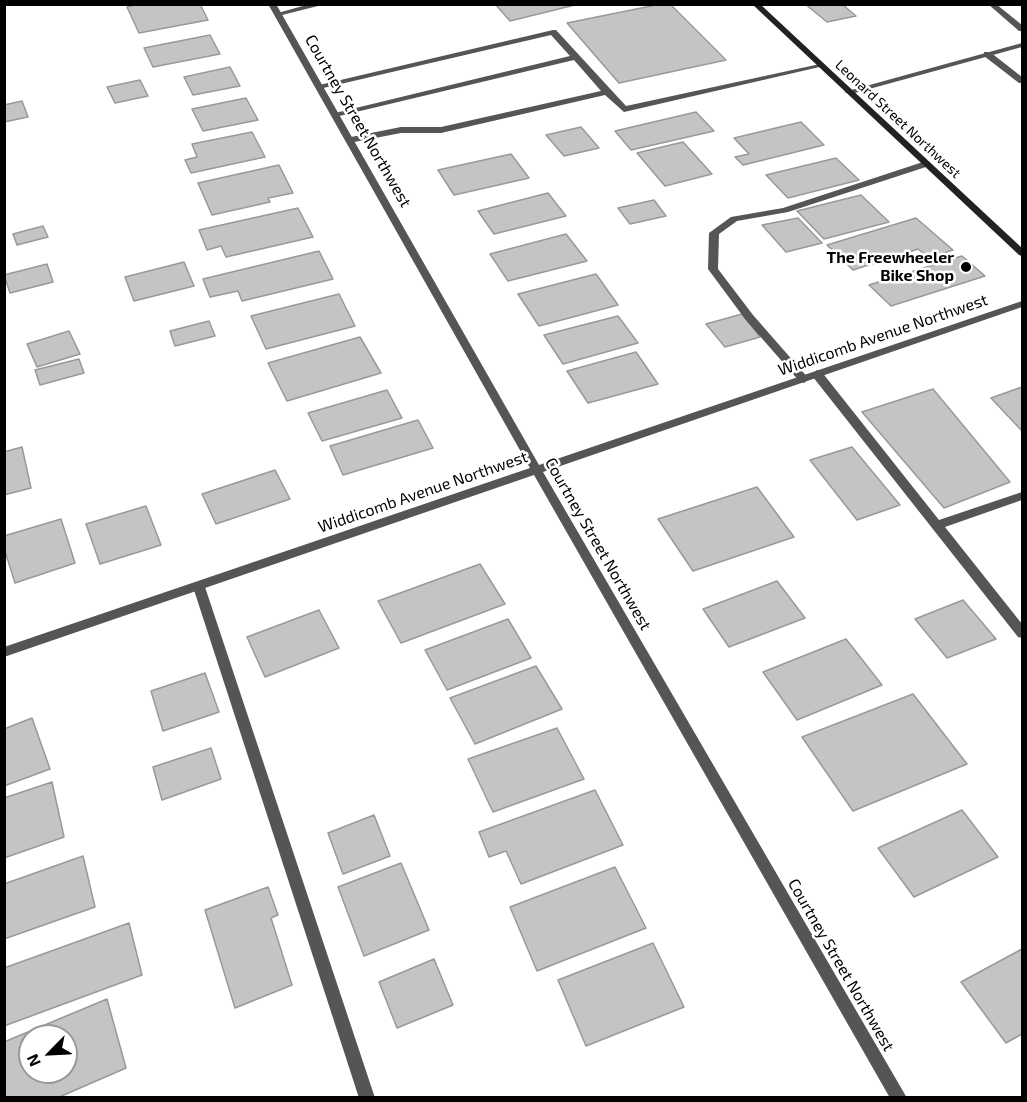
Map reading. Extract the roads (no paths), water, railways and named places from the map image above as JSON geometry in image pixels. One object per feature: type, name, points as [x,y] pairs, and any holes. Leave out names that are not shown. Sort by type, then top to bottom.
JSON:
[{"type":"main road","name":"Leonard Street Northwest","points":[[755,4],[1023,253]]},
{"type":"street","points":[[275,9],[323,4]]},
{"type":"street","points":[[991,4],[1023,29]]},
{"type":"street","name":"Courtney Street Northwest","points":[[275,9],[537,471],[899,1098]]},
{"type":"street","points":[[319,86],[553,32],[624,109],[820,66]]},
{"type":"street","points":[[848,92],[1023,45]]},
{"type":"street","points":[[987,54],[1023,81]]},
{"type":"street","points":[[335,114],[575,57]]},
{"type":"street","points":[[349,140],[401,130],[441,130],[607,92]]},
{"type":"street","points":[[804,379],[749,317],[713,269],[714,234],[734,219],[785,210],[926,164]]},
{"type":"street","name":"Widdicomb Avenue Northwest","points":[[4,652],[1023,304]]},
{"type":"street","points":[[818,374],[1023,633]]},
{"type":"street","points":[[937,525],[1023,496]]},
{"type":"street","points":[[199,587],[367,1098]]},
{"type":"place","name":"The Freewheeler Bike Shop","points":[[966,267]]}]
